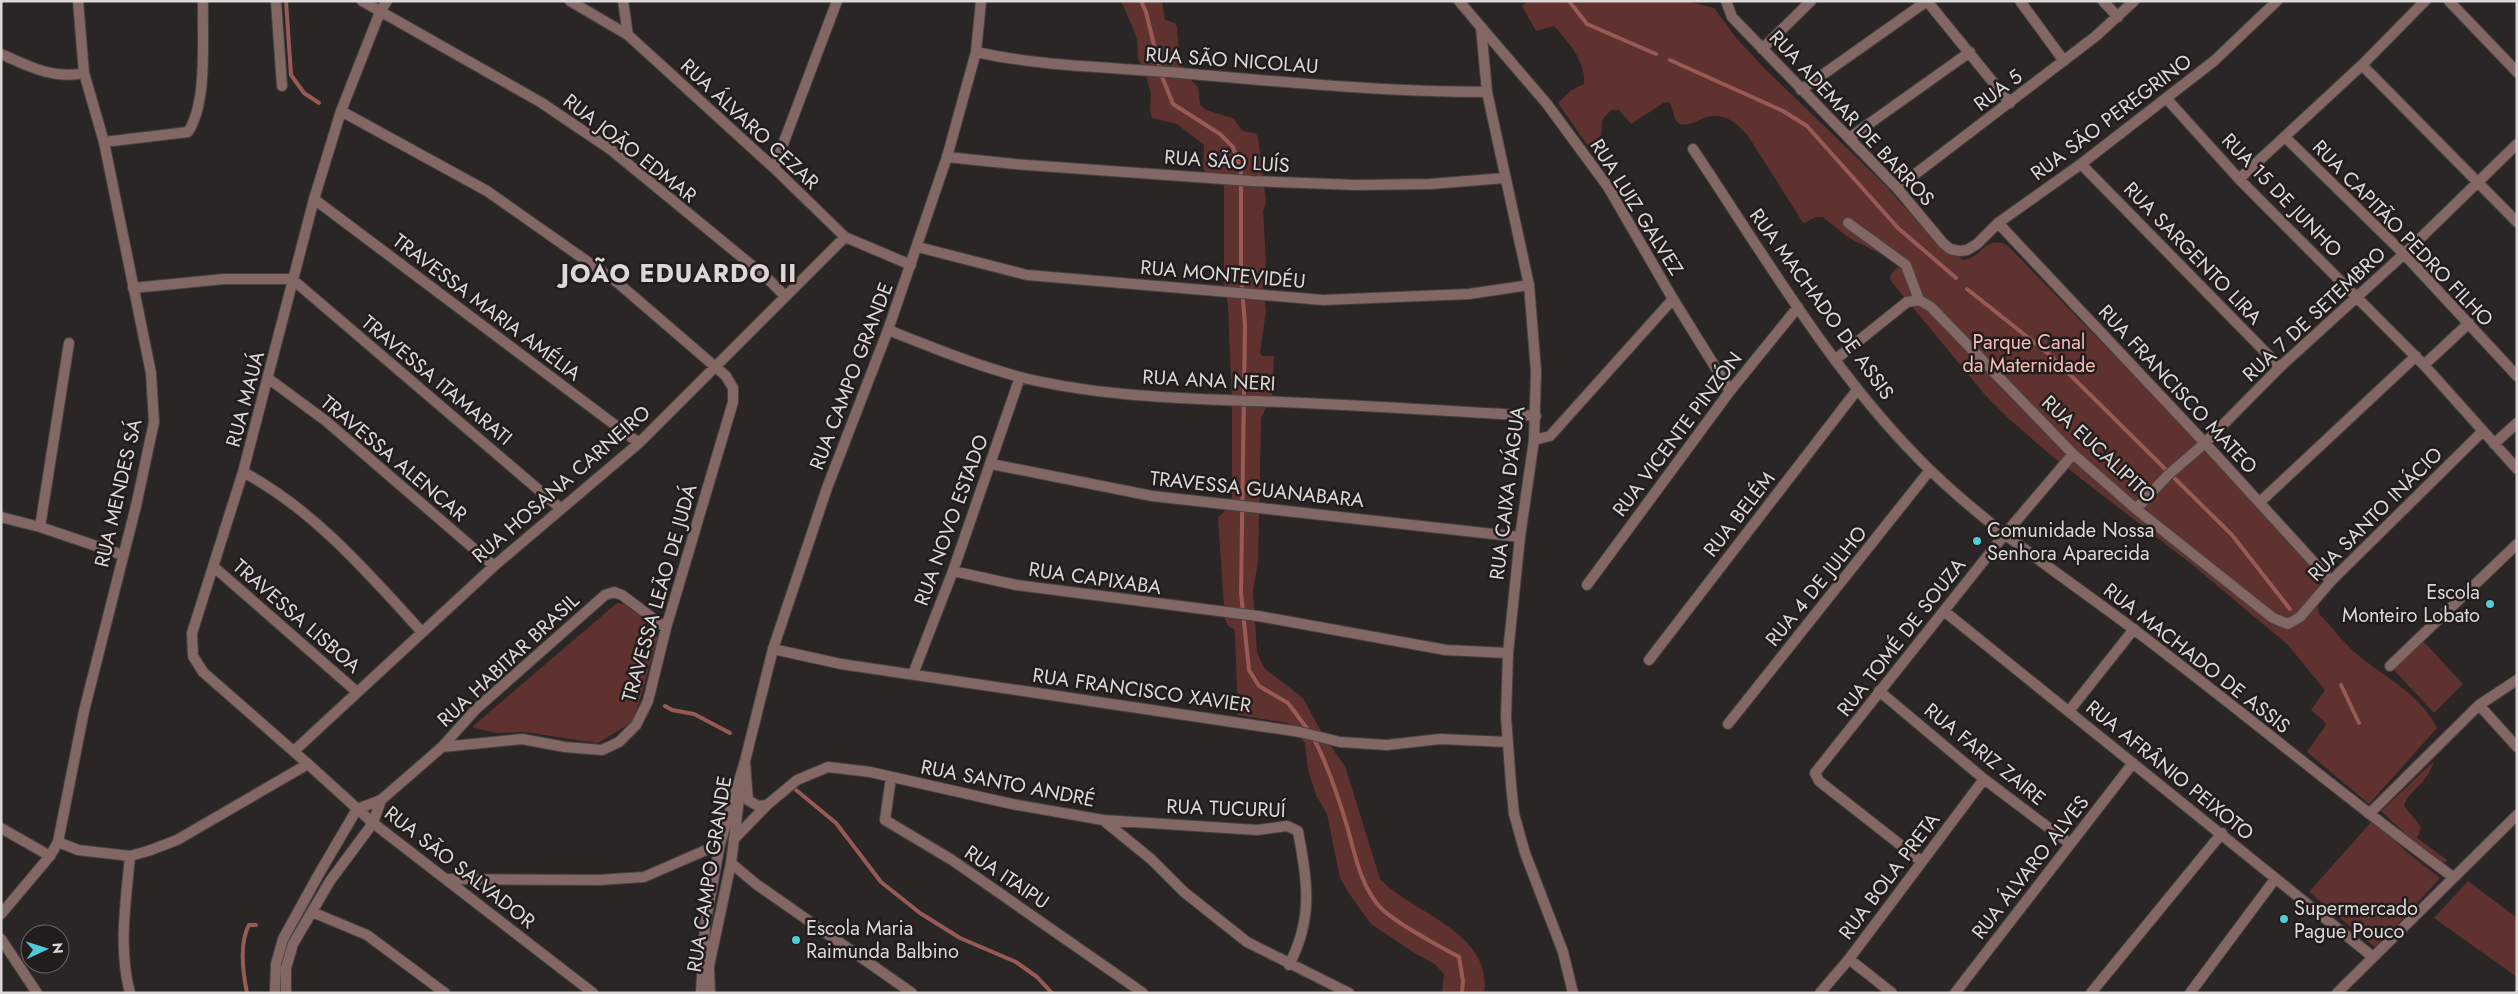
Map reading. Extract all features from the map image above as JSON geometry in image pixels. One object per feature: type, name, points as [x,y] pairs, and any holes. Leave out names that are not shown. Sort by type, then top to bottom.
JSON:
[{"type":"street","name":"RUA MENDES SÁ","points":[[1,914],[50,856],[58,842],[84,711],[154,422],[151,373],[104,142],[84,73],[78,1]]},
{"type":"street","points":[[104,142],[188,132],[196,120],[200,98],[203,1]]},
{"type":"street","points":[[276,1],[282,86]]},
{"type":"street","name":"RUA JOÃO EDMAR","points":[[362,1],[542,103],[610,149],[766,277],[785,296]]},
{"type":"street","name":"RUA MAUÁ","points":[[308,764],[203,672],[193,656],[192,633],[243,472],[269,379],[292,279],[341,111],[380,12],[387,1]]},
{"type":"street","name":"RUA ÁLVARO CEZAR","points":[[570,1],[628,35],[774,168],[844,237],[911,265]]},
{"type":"street","points":[[623,1],[628,35]]},
{"type":"street","points":[[774,168],[837,1]]},
{"type":"street","name":"RUA CAMPO GRANDE","points":[[701,993],[705,925],[720,844],[745,761],[773,649],[827,488],[888,330],[948,157],[976,52],[980,1]]},
{"type":"street","points":[[1458,1],[1481,27]]},
{"type":"street","name":"RUA ADEMAR DE BARROS","points":[[1726,1],[1732,17],[1897,188],[1943,244],[1950,249],[1960,251]]},
{"type":"street","points":[[1762,49],[1811,1]]},
{"type":"street","points":[[1801,90],[1927,1],[2010,103]]},
{"type":"street","points":[[2020,1],[2064,61]]},
{"type":"street","points":[[2103,1],[2118,17]]},
{"type":"street","name":"RUA 5","points":[[1897,188],[2064,61],[2118,17],[2134,1]]},
{"type":"street","name":"RUA SÃO PEREGRINO","points":[[1960,251],[1977,244],[1998,223],[2081,164],[2214,61],[2277,1]]},
{"type":"street","points":[[2239,179],[2362,65],[2425,1]]},
{"type":"street","points":[[2449,1],[2517,72]]},
{"type":"street","name":"RUA CAIXA D'ÁGUA","points":[[1481,27],[1487,92],[1529,285],[1536,371],[1534,440],[1520,536],[1508,654],[1507,742],[1514,814],[1525,852],[1563,952],[1573,993]]},
{"type":"street","name":"RUA LUIZ GALVEZ","points":[[1481,27],[1547,104],[1597,170],[1673,300],[1730,391]]},
{"type":"street","name":"RUA SÃO NICOLAU","points":[[976,52],[1005,58],[1385,90],[1487,92]]},
{"type":"street","points":[[1849,138],[1970,52]]},
{"type":"street","points":[[1,54],[46,73],[70,76],[84,73]]},
{"type":"street","points":[[2362,65],[2517,222]]},
{"type":"street","name":"RUA 15 DE JUNHO","points":[[2166,98],[2239,179],[2416,356],[2517,469]]},
{"type":"street","name":"TRAVESSA LEÃO DE JUDÁ","points":[[341,111],[487,191],[618,283],[726,376],[733,388],[733,402],[666,628],[648,701],[636,725],[619,742],[602,750],[565,747],[522,739],[442,747]]},
{"type":"street","name":"RUA CAPITÃO PEDRO FILHO","points":[[2285,136],[2404,254],[2517,376]]},
{"type":"street","name":"RUA 7 DE SETEMBRO","points":[[2136,509],[2168,475],[2205,443],[2280,367],[2404,254],[2517,144]]},
{"type":"street","name":"RUA MACHADO DE ASSIS","points":[[1693,149],[1798,307],[1857,390],[1930,470],[2004,534],[2134,629],[2369,814],[2453,877]]},
{"type":"street","name":"RUA SÃO LUÍS","points":[[948,157],[1014,164],[1252,181],[1357,185],[1430,184],[1505,178]]},
{"type":"street","name":"RUA SARGENTO LIRA","points":[[2081,164],[2280,367]]},
{"type":"street","name":"TRAVESSA MARIA AMÉLIA","points":[[314,199],[639,443]]},
{"type":"street","points":[[1836,359],[1907,302],[1919,300],[1906,265],[1848,223]]},
{"type":"street","name":"RUA FRANCISCO MATEO","points":[[1998,223],[2260,502],[2331,582]]},
{"type":"street","name":"RUA HOSANA CARNEIRO","points":[[294,751],[421,631],[560,508],[639,443],[844,237]]},
{"type":"street","name":"RUA MONTEVIDÉU","points":[[918,247],[1027,275],[1324,300],[1470,294],[1529,285]]},
{"type":"street","points":[[133,288],[224,279],[292,279]]},
{"type":"street","name":"TRAVESSA ITAMARATI","points":[[292,279],[560,508]]},
{"type":"street","points":[[1534,440],[1550,436],[1673,300]]},
{"type":"street","name":"RUA EUCALIPITO","points":[[1919,300],[1931,307],[2074,454],[2136,509],[2278,622],[2288,624],[2292,622]]},
{"type":"street","name":"RUA VICENTE PINZÓN","points":[[1587,585],[1730,391],[1798,307]]},
{"type":"street","points":[[2424,365],[2469,323]]},
{"type":"street","name":"RUA ANA NERI","points":[[888,330],[960,358],[1020,376],[1104,390],[1187,400],[1232,400],[1536,416]]},
{"type":"street","points":[[40,526],[69,343]]},
{"type":"street","points":[[2260,502],[2416,356]]},
{"type":"street","name":"RUA NOVO ESTADO","points":[[913,674],[953,571],[1020,376]]},
{"type":"street","name":"TRAVESSA ALENCAR","points":[[269,379],[326,421],[494,566]]},
{"type":"street","name":"RUA BELÉM","points":[[1649,660],[1857,390]]},
{"type":"street","points":[[2494,444],[2517,424]]},
{"type":"street","name":"RUA SANTO INÁCIO","points":[[2292,622],[2483,431]]},
{"type":"street","name":"RUA TOMÉ DE SOUZA","points":[[1921,861],[1819,781],[1815,774],[2004,534],[2074,454]]},
{"type":"street","name":"TRAVESSA GUANABARA","points":[[991,464],[1152,496],[1233,503],[1520,536]]},
{"type":"street","name":"RUA 4 DE JULHO","points":[[1728,724],[1930,470]]},
{"type":"street","points":[[243,472],[310,519],[374,580],[421,631]]},
{"type":"street","points":[[1,516],[40,526],[123,555]]},
{"type":"street","points":[[2390,666],[2517,544]]},
{"type":"street","name":"TRAVESSA LISBOA","points":[[214,567],[357,692]]},
{"type":"street","name":"RUA CAPIXABA","points":[[953,571],[1016,585],[1254,616],[1446,650],[1508,654]]},
{"type":"street","name":"RUA HABITAR BRASIL","points":[[357,809],[381,800],[442,747],[476,709],[604,595],[614,592],[622,595],[666,628]]},
{"type":"street","name":"RUA AFRÂNIO PEIXOTO","points":[[1944,611],[2374,957]]},
{"type":"street","points":[[2069,711],[2134,629]]},
{"type":"street","name":"RUA FRANCISCO XAVIER","points":[[773,649],[841,664],[1302,733],[1334,740],[1387,745],[1440,739],[1507,742]]},
{"type":"street","points":[[2369,814],[2479,705],[2517,680]]},
{"type":"street","name":"RUA FARIZ ZAIRE","points":[[1879,692],[1984,779],[2069,843]]},
{"type":"street","points":[[2479,705],[2517,747]]},
{"type":"street","points":[[745,761],[748,800],[758,806],[767,805]]},
{"type":"street","name":"RUA CAMPO GRANDE","points":[[710,993],[710,966],[731,863],[745,761]]},
{"type":"street","name":"RUA ÁLVARO ALVES","points":[[1955,993],[2069,843],[2133,763]]},
{"type":"street","points":[[58,842],[78,850],[130,856],[177,840],[308,764]]},
{"type":"street","name":"RUA SÃO SALVADOR","points":[[308,764],[373,822],[593,993]]},
{"type":"street","name":"RUA SANTO ANDRÉ","points":[[734,839],[767,805],[798,780],[828,768],[846,768],[1012,804],[1102,820],[1151,859],[1184,892],[1247,942],[1289,965],[1349,993]]},
{"type":"street","name":"RUA ITAIPU","points":[[891,777],[885,820],[952,860],[1143,993]]},
{"type":"street","name":"RUA BOLA PRETA","points":[[1820,993],[1849,959],[1984,779]]},
{"type":"street","name":"RUA HABITAR BRASIL","points":[[286,993],[286,968],[293,944],[330,881],[373,822],[381,800]]},
{"type":"street","points":[[275,993],[276,964],[283,939],[357,809]]},
{"type":"street","points":[[2337,993],[2517,815]]},
{"type":"street","name":"RUA TUCURUÍ","points":[[1102,820],[1257,830],[1282,826],[1295,828],[1298,831],[1307,887],[1308,911],[1302,940],[1289,965]]},
{"type":"street","points":[[1,828],[50,856]]},
{"type":"street","points":[[2091,993],[2222,833]]},
{"type":"street","points":[[448,879],[598,880],[644,877],[734,839]]},
{"type":"street","points":[[130,856],[123,951],[125,973],[130,993]]},
{"type":"street","points":[[731,863],[772,895],[912,993]]},
{"type":"street","points":[[2190,993],[2276,879]]},
{"type":"street","points":[[312,912],[367,935],[445,993]]},
{"type":"street","points":[[1,940],[37,993]]},
{"type":"street","points":[[1849,959],[1892,993]]},
{"type":"green space","points":[[1121,1],[1162,1],[1165,20],[1175,23],[1177,27],[1181,60],[1187,73],[1198,87],[1200,105],[1206,110],[1232,118],[1243,130],[1255,133],[1258,137],[1266,202],[1263,211],[1266,262],[1263,286],[1266,311],[1260,352],[1262,356],[1274,356],[1272,396],[1261,418],[1258,562],[1253,590],[1257,652],[1264,668],[1303,698],[1324,737],[1345,766],[1380,879],[1394,891],[1448,926],[1464,939],[1476,954],[1483,972],[1484,993],[1442,993],[1444,974],[1435,964],[1416,954],[1371,924],[1340,878],[1327,814],[1316,795],[1308,770],[1305,743],[1288,723],[1238,715],[1235,635],[1234,629],[1228,626],[1225,619],[1218,518],[1232,503],[1232,400],[1228,306],[1224,283],[1224,184],[1218,176],[1205,172],[1203,167],[1204,145],[1177,124],[1152,118],[1150,110],[1151,94],[1145,72],[1138,58],[1137,40]]},
{"type":"green space","name":"Parque Canal da Maternidade","points":[[1527,1],[1687,1],[1714,8],[1737,39],[1765,69],[1883,183],[1934,240],[1963,260],[1970,258],[1993,243],[2007,245],[2178,421],[2319,576],[2319,614],[2354,651],[2422,706],[2437,728],[2369,804],[2307,752],[2326,725],[2311,710],[2325,690],[2288,645],[2189,562],[2053,457],[2006,416],[1986,396],[1890,279],[1891,274],[1898,267],[1899,263],[1849,238],[1823,217],[1816,217],[1804,223],[1748,136],[1735,123],[1725,118],[1713,116],[1691,123],[1680,124],[1676,121],[1670,103],[1665,102],[1631,124],[1619,110],[1611,110],[1602,120],[1601,136],[1588,146],[1558,103],[1570,91],[1584,84],[1584,76],[1579,60],[1570,45],[1554,26],[1536,31],[1522,6]]},
{"type":"green space","points":[[617,603],[624,604],[657,629],[657,640],[639,703],[631,723],[598,743],[524,732],[496,733],[472,727]]},
{"type":"green space","points":[[2423,641],[2463,684],[2434,713],[2393,669]]},
{"type":"green space","points":[[2434,761],[2427,776],[2406,800],[2404,806],[2421,828],[2417,838],[2447,860],[2444,863],[2413,841],[2381,811]]},
{"type":"green space","points":[[2373,820],[2408,853],[2440,878],[2376,948],[2309,892]]},
{"type":"green space","points":[[2468,881],[2517,918],[2517,977],[2434,918]]},
{"type":"waterway","points":[[286,1],[291,75],[304,93],[319,103]]},
{"type":"waterway","points":[[1141,1],[1146,12],[1161,74],[1173,104],[1220,134],[1233,147],[1241,170],[1241,275],[1245,325],[1241,593],[1249,670],[1259,686],[1288,703],[1309,731]]},
{"type":"waterway","points":[[1569,1],[1587,24],[1656,54]]},
{"type":"waterway","points":[[1670,60],[1783,111],[1807,126],[1898,228],[1956,278]]},
{"type":"waterway","points":[[1967,289],[2050,355],[2232,535],[2290,609]]},
{"type":"waterway","points":[[2341,685],[2359,723]]},
{"type":"waterway","points":[[665,706],[672,710],[694,714],[730,733]]},
{"type":"waterway","points":[[1313,737],[1332,781],[1359,868],[1372,897],[1379,906],[1395,919],[1459,957],[1463,981],[1462,993]]},
{"type":"waterway","points":[[796,790],[836,823],[881,882],[920,913],[960,938],[1016,962],[1037,977],[1052,993]]},
{"type":"waterway","points":[[247,993],[243,967],[244,940],[249,925],[256,925]]},
{"type":"place","name":"Comunidade Nossa Senhora Aparecida","points":[[1977,541]]},
{"type":"place","name":"Escola Monteiro Lobato","points":[[2490,604]]},
{"type":"place","name":"Supermercado Pague Pouco","points":[[2284,919]]},
{"type":"place","name":"Escola Maria Raimunda Balbino","points":[[796,940]]},
{"type":"district","name":"JOÃO EDUARDO II","points":[[679,273]]}]
